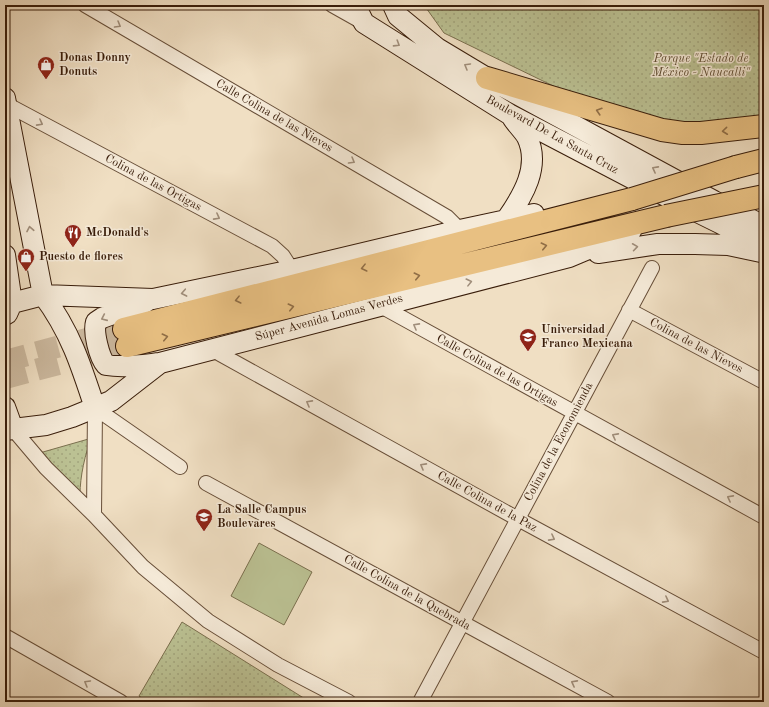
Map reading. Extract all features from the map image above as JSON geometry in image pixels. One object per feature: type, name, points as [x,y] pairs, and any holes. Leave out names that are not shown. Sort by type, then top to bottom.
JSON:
[{"type":"main road","points":[[355,5],[364,23]]},
{"type":"main road","name":"Boulevard De La Santa Cruz","points":[[393,5],[398,16],[437,48],[487,78],[700,194],[764,226]]},
{"type":"main road","name":"Boulevard De La Santa Cruz","points":[[364,23],[509,114],[681,204],[764,245]]},
{"type":"main road","points":[[487,78],[662,130],[683,133],[702,133],[764,126]]},
{"type":"main road","points":[[6,101],[43,295],[55,311],[73,345],[95,408]]},
{"type":"main road","points":[[506,220],[523,193],[529,180],[532,166],[532,152],[526,137],[509,114]]},
{"type":"main road","name":"Súper Avenida Lomas Verdes","points":[[764,160],[736,167],[630,200],[125,338],[764,196]]},
{"type":"main road","name":"Súper Avenida Lomas Verdes","points":[[7,310],[43,295],[153,299],[292,270],[460,230],[606,199],[630,200]]},
{"type":"main road","name":"Súper Avenida Lomas Verdes","points":[[9,429],[46,425],[95,408],[111,401],[160,363],[378,305],[569,257],[664,217]]},
{"type":"main road","points":[[569,257],[658,244],[728,245],[764,253]]},
{"type":"main road","points":[[5,255],[7,310]]},
{"type":"main road","points":[[153,299],[128,310],[102,318],[96,322],[94,328],[102,360],[106,365],[133,366],[160,363]]},
{"type":"main road","points":[[5,407],[9,429]]},
{"type":"street","name":"Calle Colina de las Nieves","points":[[85,5],[447,217],[460,230]]},
{"type":"street","points":[[332,5],[364,23]]},
{"type":"street","name":"Colina de las Ortigas","points":[[6,101],[272,246],[283,256],[292,270]]},
{"type":"street","name":"Colina de la Economienda","points":[[420,702],[652,268]]},
{"type":"street","name":"Calle Colina de las Ortigas","points":[[378,305],[764,517]]},
{"type":"street","name":"Colina de las Nieves","points":[[629,310],[764,382]]},
{"type":"street","name":"Calle Colina de la Paz","points":[[211,349],[518,519],[764,652]]},
{"type":"street","points":[[95,408],[180,467]]},
{"type":"street","points":[[94,515],[95,408]]},
{"type":"street","points":[[9,429],[94,515],[143,568],[208,621],[278,665],[349,702]]},
{"type":"street","name":"Calle Colina de la Quebrada","points":[[206,483],[608,702]]},
{"type":"street","points":[[5,636],[121,702]]},
{"type":"green space","name":"Parque \"Estado de México - Naucalli\"","points":[[424,5],[764,5],[764,121],[703,130],[576,97],[444,33]]},
{"type":"green space","points":[[92,438],[83,465],[80,494],[36,454]]},
{"type":"green space","points":[[259,543],[312,572],[284,625],[231,596]]},
{"type":"green space","points":[[182,622],[310,702],[148,702],[139,696]]},
{"type":"tunnel","points":[[5,361],[124,329]]},
{"type":"tunnel","points":[[5,378],[127,346]]},
{"type":"place","name":"Donas Donny Donuts","points":[[46,80]]},
{"type":"place","name":"McDonald's","points":[[73,248]]},
{"type":"place","name":"Puesto de flores","points":[[26,272]]},
{"type":"place","name":"Universidad Franco Mexicana","points":[[528,352]]},
{"type":"place","name":"La Salle Campus Boulevares","points":[[204,532]]}]
